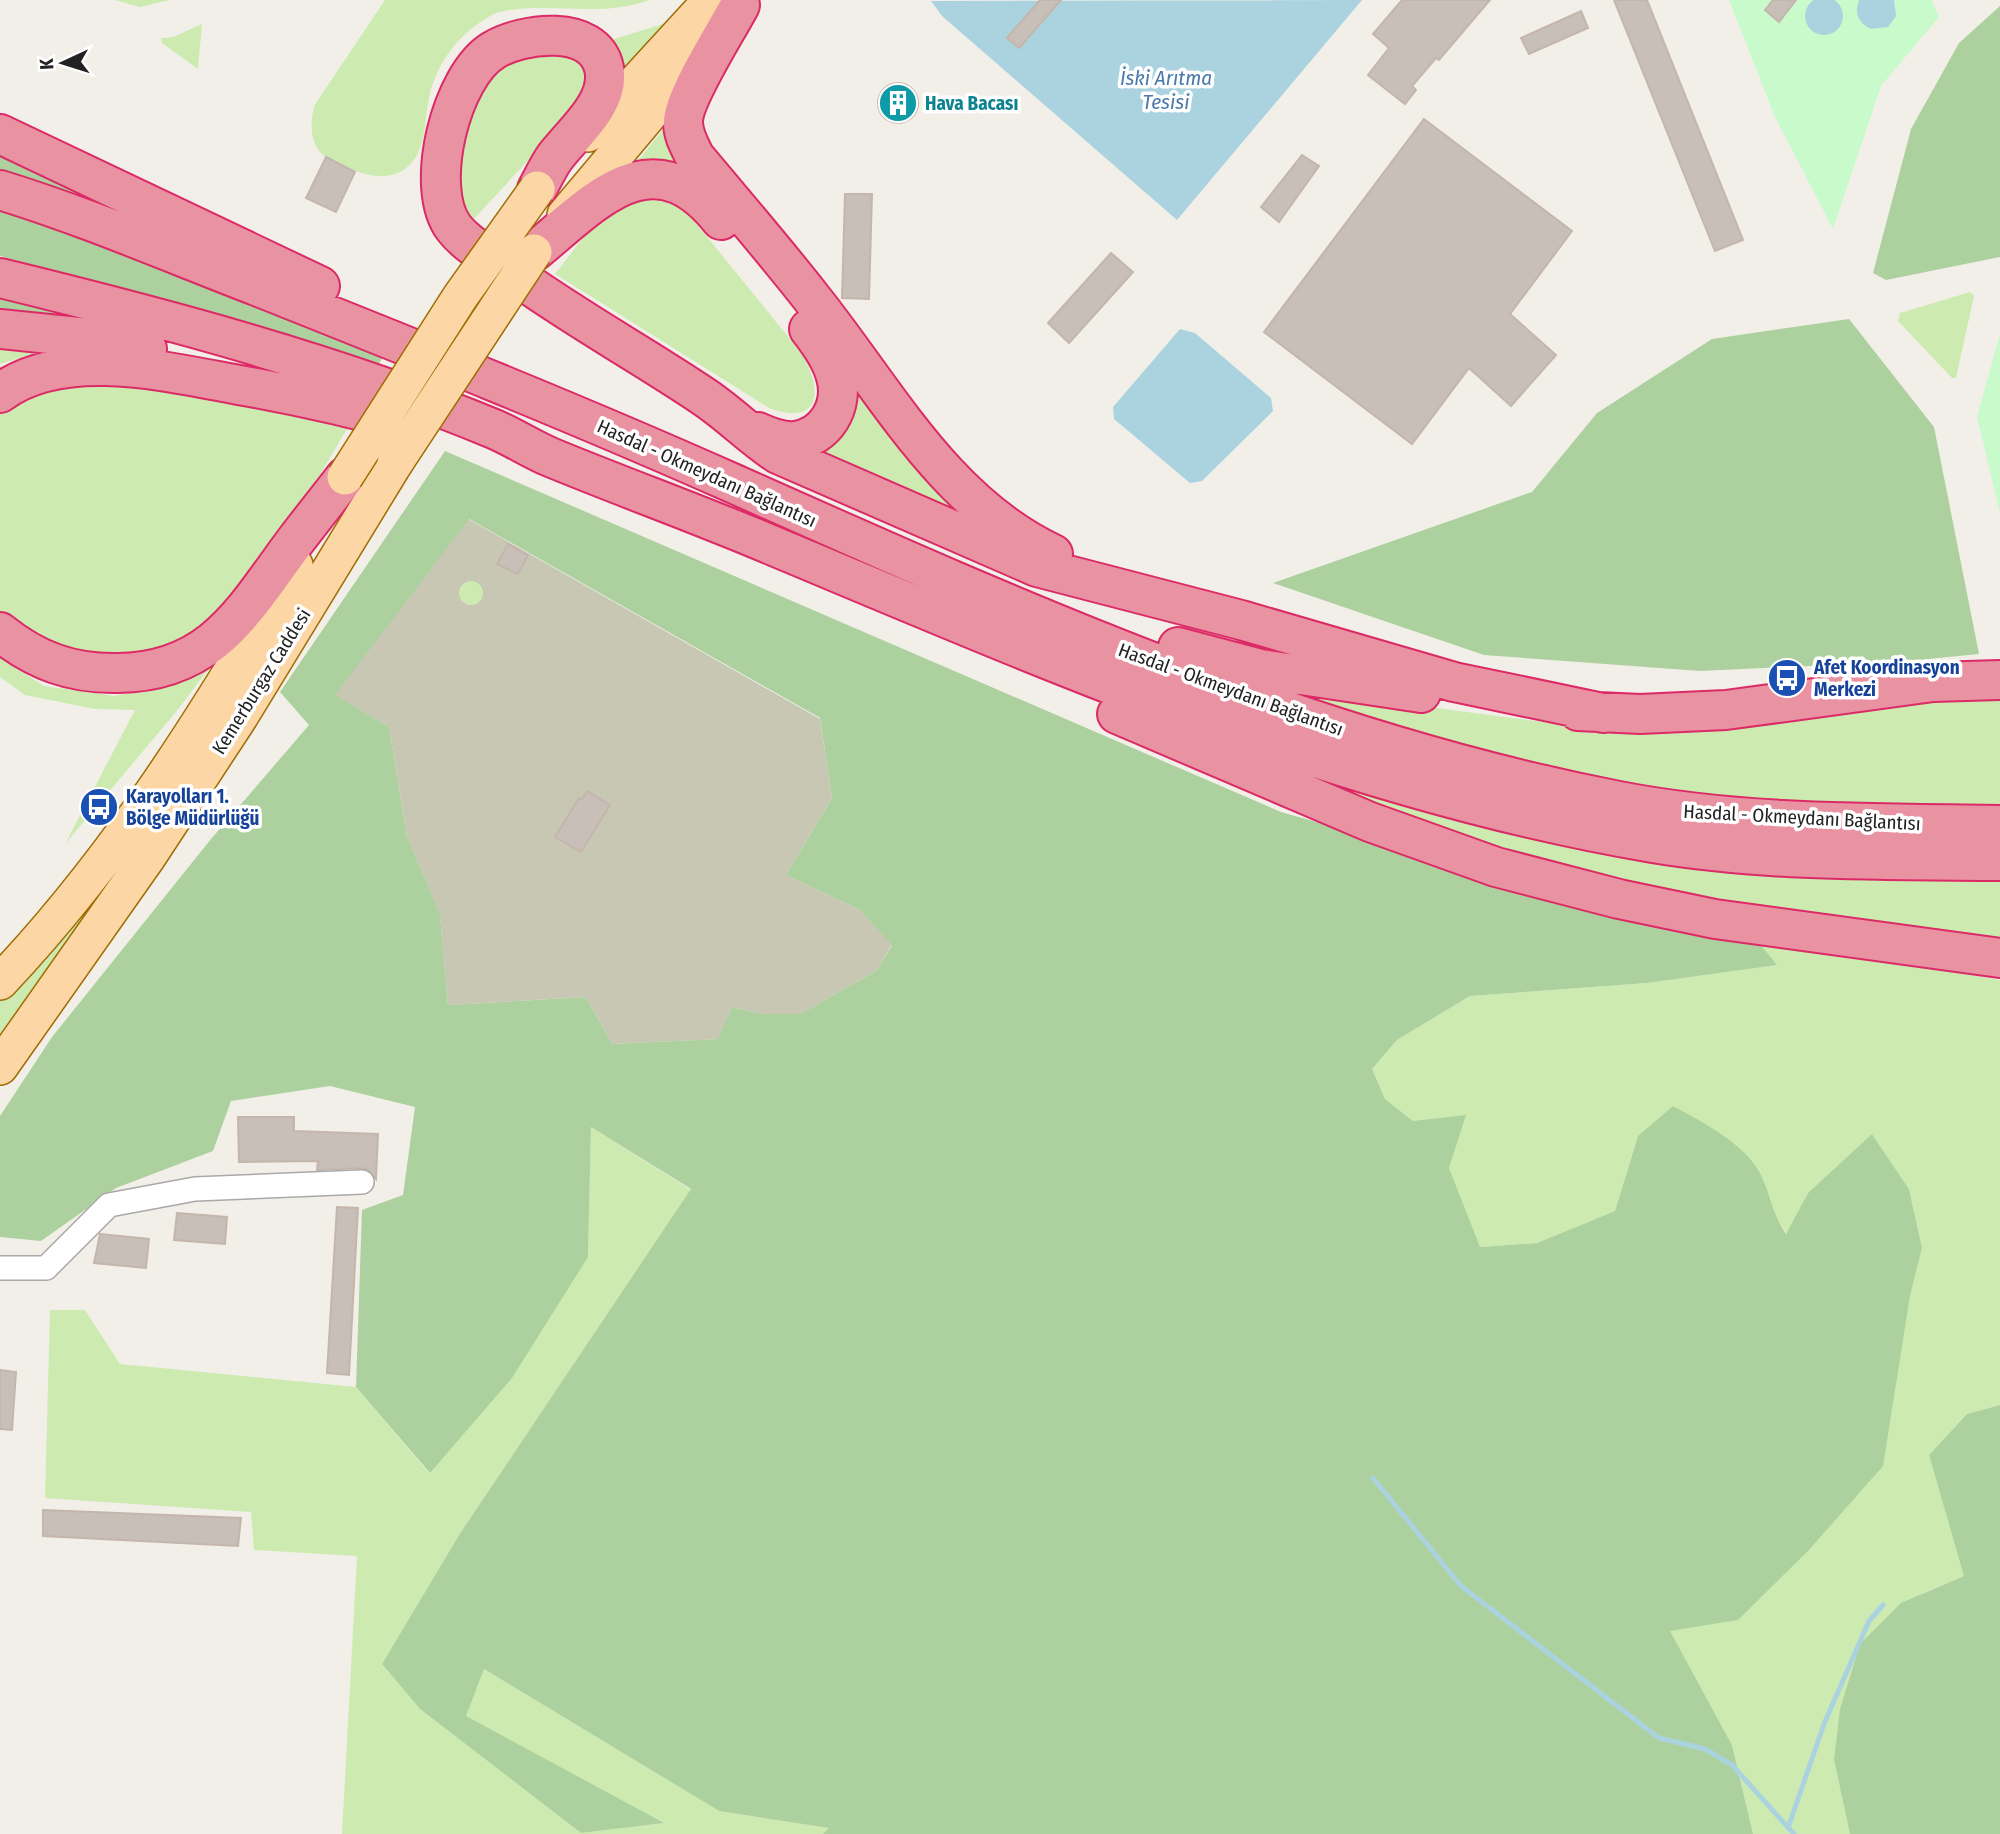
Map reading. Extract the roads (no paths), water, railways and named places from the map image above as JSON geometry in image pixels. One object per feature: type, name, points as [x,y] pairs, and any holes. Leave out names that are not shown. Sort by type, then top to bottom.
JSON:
[{"type":"highway","points":[[732,2],[683,118],[685,137],[695,157],[814,301],[914,436],[969,495],[1046,551],[1168,600]]},
{"type":"highway","points":[[537,189],[553,160],[591,114],[606,86],[603,63],[598,55],[581,41],[566,37],[533,38],[493,50],[476,65],[464,82],[450,121],[442,175],[447,215],[463,238],[549,300],[703,396],[746,428],[759,442],[778,454],[1037,567],[1107,588],[1168,600],[1454,682],[1603,713]]},
{"type":"highway","points":[[0,134],[108,188],[487,365],[506,386]]},
{"type":"highway","points":[[534,252],[591,204],[624,183],[671,181],[701,197],[815,337],[837,379],[838,404],[828,424],[810,438],[792,442],[746,428]]},
{"type":"highway","name":"Hasdal - Okmeydanı Bağlantısı","points":[[0,190],[164,250],[506,386],[1051,623],[1228,691],[1477,769],[1620,802],[1757,818],[2000,825]]},
{"type":"highway","points":[[0,278],[118,307],[364,383],[499,431],[539,452]]},
{"type":"highway","points":[[0,329],[88,338],[139,347],[246,372],[313,397],[488,445],[539,452]]},
{"type":"highway","points":[[0,393],[27,379],[51,372],[95,366],[153,370],[313,397]]},
{"type":"highway","name":"Hasdal - Okmeydanı Bağlantısı","points":[[539,452],[1097,680],[1288,750],[1379,779],[1531,818],[1705,850],[1849,859],[2000,861]]},
{"type":"highway","points":[[0,632],[46,662],[70,670],[134,673],[183,660],[201,651],[235,624],[345,477]]},
{"type":"highway","points":[[855,538],[943,558],[1105,623],[1222,660],[1261,669],[1526,708],[1603,713],[1726,710],[1933,682],[2000,680]]},
{"type":"highway","points":[[774,546],[802,572],[829,590],[1382,827],[1496,867],[1619,899],[1814,933],[2000,958]]},
{"type":"highway","points":[[1933,682],[1960,670],[2000,663]]},
{"type":"main road","name":"Kemerburgaz Caddesi","points":[[0,982],[97,872],[166,778],[239,660],[345,477],[466,287],[537,189],[732,2]]},
{"type":"main road","name":"Kemerburgaz Caddesi","points":[[0,1067],[148,857],[231,732],[395,463],[534,252],[732,2]]},
{"type":"street","points":[[0,1268],[46,1268],[109,1205],[195,1189],[362,1182]]},
{"type":"water","points":[[1824,-3],[1838,2],[1843,16],[1838,30],[1824,35],[1810,30],[1805,16],[1810,2]]},
{"type":"water","name":"İski Arıtma Tesisi","points":[[1362,0],[1177,220],[942,16],[931,1]]},
{"type":"water","points":[[1859,0],[1894,0],[1896,16],[1888,27],[1871,29],[1858,17]]},
{"type":"water","points":[[1180,329],[1195,333],[1271,398],[1273,411],[1202,481],[1190,483],[1114,419],[1113,407]]},
{"type":"waterway","points":[[1373,1478],[1461,1586],[1659,1738],[1705,1749],[1732,1765],[1794,1834]]},
{"type":"waterway","points":[[1788,1828],[1824,1724],[1869,1621],[1883,1605]]},
{"type":"place","name":"Hava Bacası","points":[[898,103]]},
{"type":"place","name":"Afet Koordinasyon Merkezi","points":[[1787,678]]},
{"type":"place","name":"Karayolları 1. Bölge Müdürlüğü","points":[[99,807]]}]
